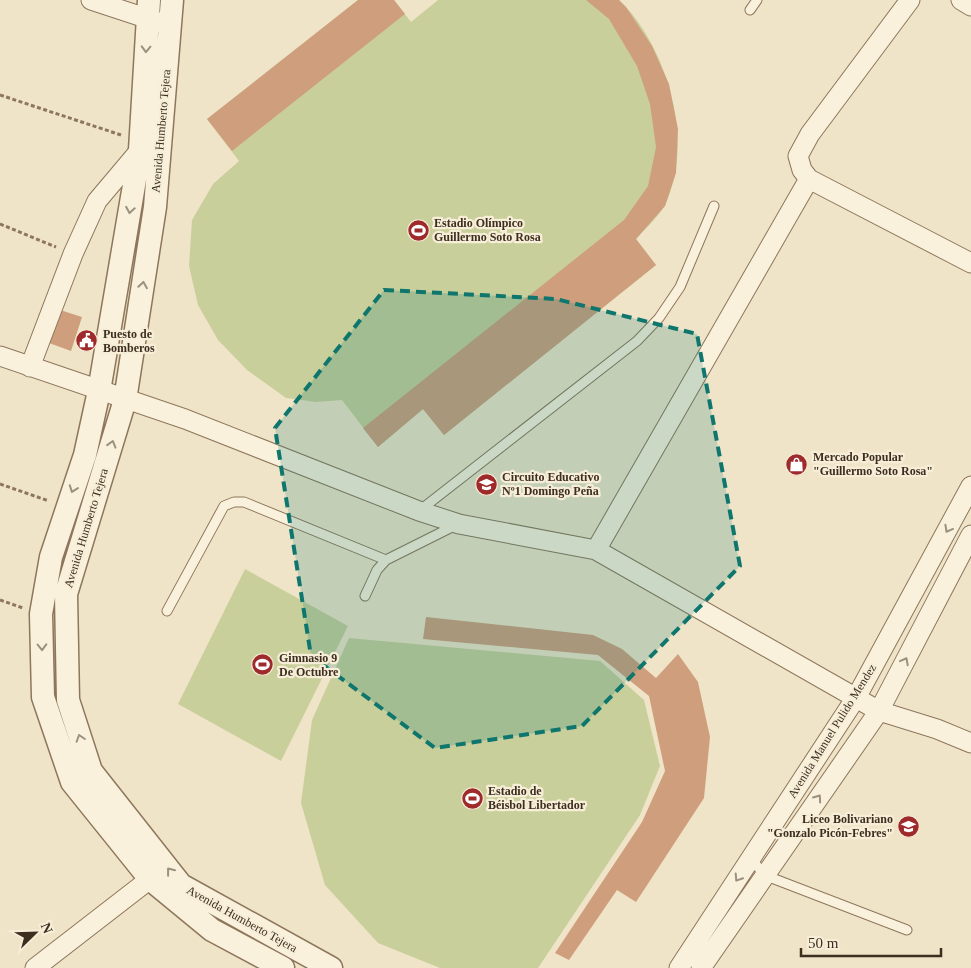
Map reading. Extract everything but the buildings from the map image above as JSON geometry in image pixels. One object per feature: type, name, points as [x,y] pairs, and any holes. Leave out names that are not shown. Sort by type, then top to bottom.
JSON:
[{"type":"street","points":[[91,0],[148,10],[170,26]]},
{"type":"street","name":"Avenida Humberto Tejera","points":[[172,0],[155,207],[126,400],[66,594],[68,700],[91,771],[181,885],[331,968]]},
{"type":"street","points":[[910,0],[810,134],[798,156],[802,170],[809,179],[971,263]]},
{"type":"street","points":[[961,0],[971,6]]},
{"type":"street","name":"Avenida Humberto Tejera","points":[[148,10],[141,145],[99,392],[85,456],[50,557],[41,614],[43,698],[72,782],[150,879],[212,930],[284,968]]},
{"type":"street","points":[[30,367],[73,254],[97,202],[141,145]]},
{"type":"street","points":[[596,550],[809,179]]},
{"type":"street","points":[[0,356],[99,392],[185,419],[419,512],[459,524],[596,550],[879,710],[937,729],[971,743]]},
{"type":"street","name":"Avenida Manuel Pulido Mendez","points":[[679,968],[857,696],[971,486]]},
{"type":"street","points":[[702,968],[879,710],[971,535]]},
{"type":"street","points":[[35,968],[150,879]]},
{"type":"lane","points":[[750,10],[757,0]]},
{"type":"lane","points":[[419,512],[637,341],[659,318],[680,287],[714,206]]},
{"type":"lane","points":[[167,611],[224,506],[234,502],[244,502],[386,560]]},
{"type":"lane","points":[[366,596],[377,570],[386,560],[459,524]]},
{"type":"lane","points":[[751,858],[764,875],[907,930]]},
{"type":"path","points":[[0,95],[141,145]]},
{"type":"path","points":[[0,224],[73,254]]},
{"type":"path","points":[[0,484],[66,507]]},
{"type":"highlighted area","points":[[384,290],[556,299],[697,334],[740,566],[582,726],[435,748],[311,656],[275,428]]},
{"type":"green space","name":"Estadio Olímpico Guillermo Soto Rosa","points":[[358,0],[394,0],[411,22],[438,0],[619,0],[635,18],[649,39],[661,63],[675,114],[678,140],[676,166],[666,203],[658,215],[636,239],[656,265],[444,435],[423,409],[378,447],[342,400],[316,402],[286,398],[247,370],[218,340],[198,305],[189,266],[192,220],[213,184],[239,161],[207,119]]},
{"type":"green space","name":"Gimnasio 9 De Octubre","points":[[245,569],[348,626],[281,761],[178,704]]},
{"type":"green space","points":[[349,638],[600,661],[644,700],[660,766],[640,815],[538,968],[440,968],[378,943],[325,885],[301,803],[312,720]]},
{"type":"place","name":"Estadio Olímpico Guillermo Soto Rosa","points":[[418,230]]},
{"type":"place","name":"Puesto de Bomberos","points":[[87,341]]},
{"type":"place","name":"Mercado Popular \"Guillermo Soto Rosa\"","points":[[797,464]]},
{"type":"place","name":"Circuito Educativo Nº1 Domingo Peña","points":[[486,484]]},
{"type":"place","name":"Gimnasio 9 De Octubre","points":[[263,665]]},
{"type":"place","name":"Estadio de Béisbol Libertador","points":[[472,798]]},
{"type":"place","name":"Liceo Bolivariano \"Gonzalo Picón-Febres\"","points":[[909,826]]}]
